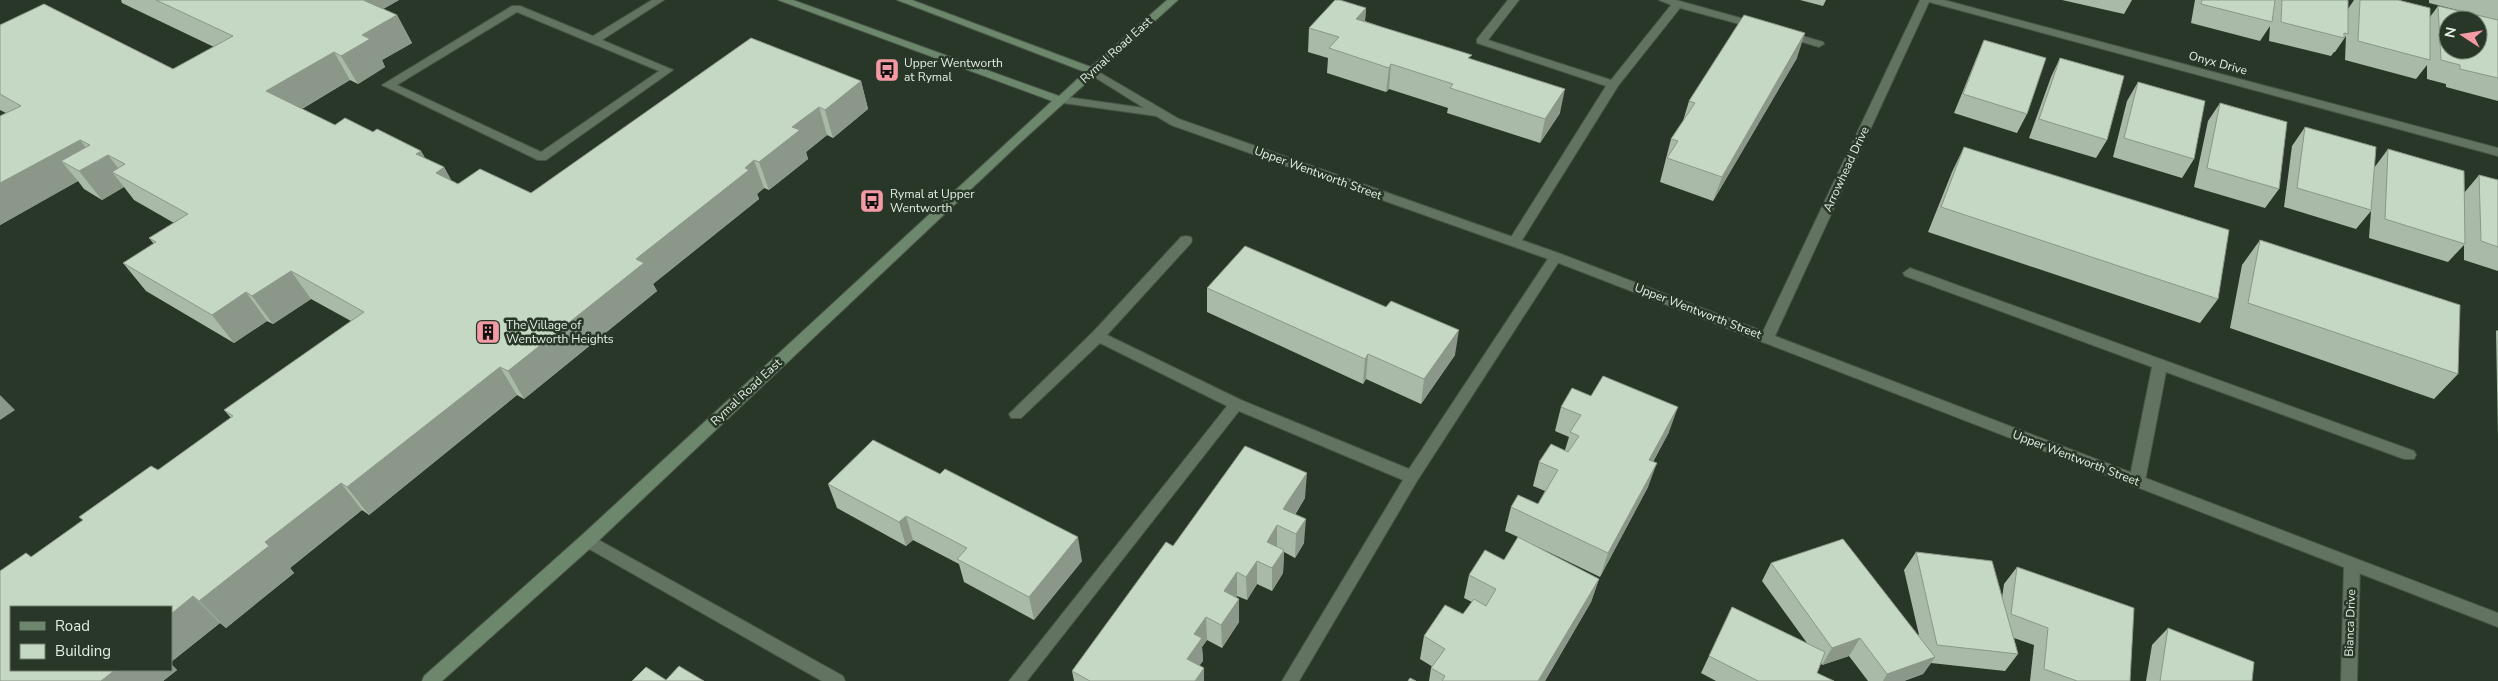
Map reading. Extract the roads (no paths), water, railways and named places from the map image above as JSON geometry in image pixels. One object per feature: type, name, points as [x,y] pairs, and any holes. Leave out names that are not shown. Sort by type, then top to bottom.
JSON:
[{"type":"main road","points":[[783,0],[1060,100]]},
{"type":"main road","name":"Upper Wentworth Street","points":[[902,0],[1092,71]]},
{"type":"main road","name":"Rymal Road East","points":[[430,681],[588,540],[1060,100],[1173,0]]},
{"type":"street","points":[[594,40],[659,0]]},
{"type":"street","points":[[1514,0],[1481,41],[1613,84]]},
{"type":"street","points":[[1664,0],[1819,44]]},
{"type":"street","name":"Arrowhead Drive","points":[[1767,338],[1925,0]]},
{"type":"street","name":"Onyx Drive","points":[[1932,0],[2498,152]]},
{"type":"street","points":[[1514,242],[1613,84],[1678,4]]},
{"type":"street","points":[[516,8],[594,40],[667,70],[542,156],[388,85],[516,8]]},
{"type":"street","name":"Upper Wentworth Street","points":[[1092,71],[1159,114],[1175,122],[1556,256],[2498,620]]},
{"type":"street","name":"Rymal Road East","points":[[1060,100],[1159,114]]},
{"type":"street","points":[[1016,414],[1098,336],[1186,240]]},
{"type":"street","points":[[1290,681],[1412,477],[1556,256]]},
{"type":"street","points":[[1910,272],[2410,455]]},
{"type":"street","points":[[1098,336],[1236,404],[1412,477]]},
{"type":"street","points":[[2137,481],[2160,364]]},
{"type":"street","points":[[1017,681],[1236,404]]},
{"type":"street","points":[[588,540],[837,681]]},
{"type":"street","name":"Bianca Drive","points":[[2349,681],[2352,565]]},
{"type":"place","name":"Upper Wentworth at Rymal","points":[[887,70]]},
{"type":"place","name":"Rymal at Upper Wentworth","points":[[872,201]]},
{"type":"place","name":"The Village of Wentworth Heights","points":[[488,332]]}]
